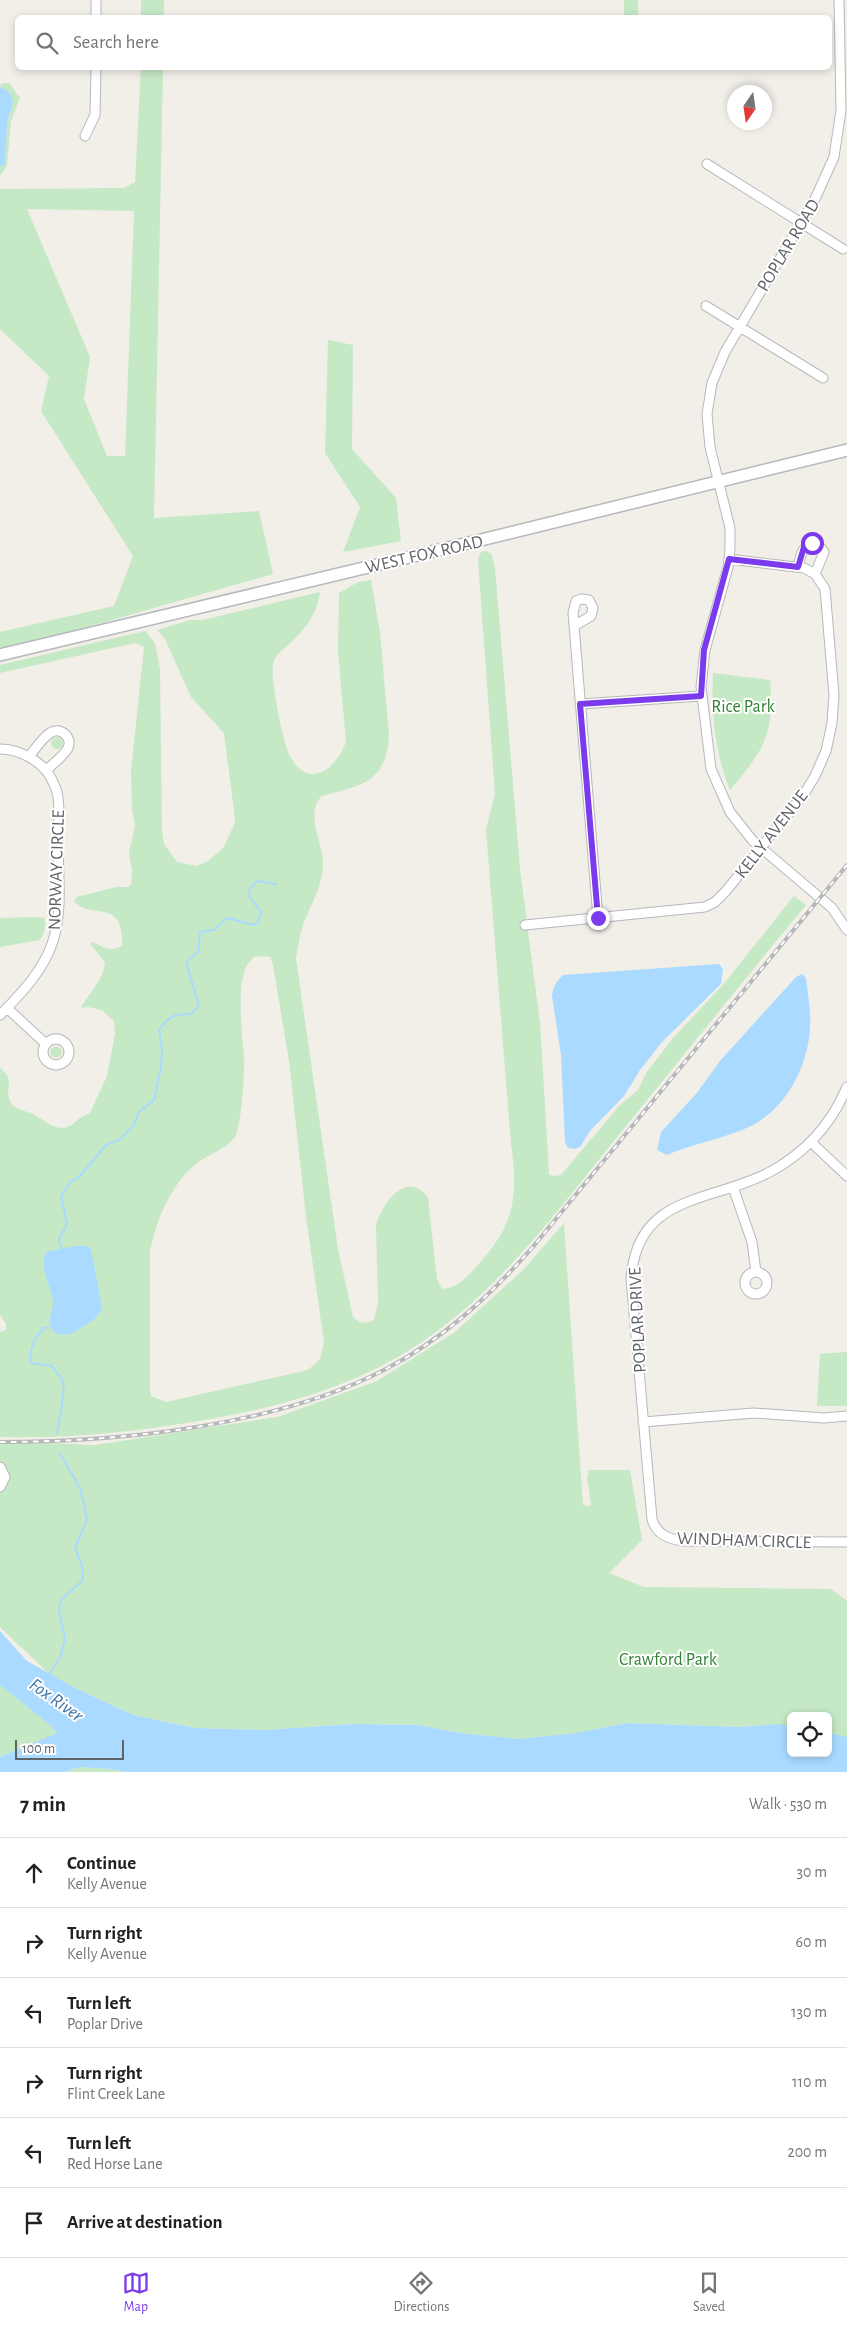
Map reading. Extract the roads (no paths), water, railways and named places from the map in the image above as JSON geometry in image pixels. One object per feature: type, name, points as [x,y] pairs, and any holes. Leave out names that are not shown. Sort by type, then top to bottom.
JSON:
[{"type":"street","points":[[96,0],[96,15]]},
{"type":"street","name":"POPLAR ROAD","points":[[719,481],[710,447],[707,414],[712,382],[724,352],[801,224],[826,178],[834,157],[841,110],[834,37],[839,0]]},
{"type":"street","points":[[84,136],[95,115],[96,70]]},
{"type":"street","points":[[707,164],[844,249]]},
{"type":"street","points":[[706,306],[740,325],[823,378]]},
{"type":"street","name":"WEST FOX ROAD","points":[[0,655],[847,450]]},
{"type":"street","points":[[719,481],[730,528],[729,559],[704,650],[701,696],[707,750],[718,788],[734,819],[760,848],[832,908],[847,930]]},
{"type":"street","points":[[729,559],[798,567],[815,574],[824,552],[817,543],[807,544],[804,547],[798,567]]},
{"type":"street","name":"KELLY AVENUE","points":[[525,925],[705,907],[715,902],[726,891],[804,794],[820,764],[830,738],[834,695],[827,595],[821,581],[815,574]]},
{"type":"street","points":[[574,626],[598,918]]},
{"type":"street","points":[[580,704],[701,696]]},
{"type":"street","points":[[28,757],[51,732],[58,730],[65,734],[69,740],[68,748],[46,771]]},
{"type":"street","name":"NORWAY CIRCLE","points":[[0,749],[6,749],[28,757],[51,776],[57,792],[58,913],[53,940],[44,963],[3,1012]]},
{"type":"street","points":[[3,1012],[46,1044]]},
{"type":"street","name":"POPLAR DRIVE","points":[[652,1519],[632,1291],[632,1265],[635,1253],[648,1227],[667,1211],[685,1202],[733,1187],[768,1172],[811,1142],[830,1120],[847,1087]]},
{"type":"street","points":[[811,1142],[847,1176]]},
{"type":"street","points":[[733,1187],[752,1242],[756,1272]]},
{"type":"street","points":[[643,1422],[754,1413],[824,1418],[847,1416]]},
{"type":"street","points":[[0,1467],[6,1477],[0,1487]]},
{"type":"street","name":"WINDHAM CIRCLE","points":[[652,1519],[655,1528],[660,1533],[683,1541],[847,1542]]},
{"type":"water","points":[[0,87],[9,92],[13,101],[7,125],[5,161],[4,165],[0,167]]},
{"type":"water","points":[[719,964],[723,969],[721,984],[662,1042],[640,1070],[624,1096],[590,1131],[580,1147],[568,1148],[565,1142],[561,1055],[552,996],[558,980],[563,975]]},
{"type":"water","points":[[802,974],[806,978],[809,1003],[808,1042],[800,1071],[785,1098],[775,1109],[751,1126],[667,1155],[657,1150],[661,1132],[696,1094],[720,1061],[796,977]]},
{"type":"water","points":[[75,1246],[88,1246],[91,1250],[102,1307],[101,1311],[91,1322],[77,1331],[63,1335],[55,1332],[50,1323],[53,1300],[44,1270],[44,1258],[46,1252]]},
{"type":"water","name":"Fox River","points":[[0,1631],[27,1661],[75,1688],[133,1715],[195,1728],[263,1730],[355,1724],[417,1725],[468,1734],[519,1739],[576,1733],[627,1723],[740,1727],[777,1724],[787,1725],[787,1757],[832,1757],[832,1734],[847,1737],[847,1772],[126,1772],[79,1767],[65,1772],[0,1772],[0,1757],[57,1733],[0,1685]]},
{"type":"waterway","points":[[62,1250],[59,1239],[67,1224],[61,1196],[71,1181],[79,1177],[106,1145],[119,1140],[134,1125],[138,1113],[154,1100],[161,1067],[162,1049],[159,1030],[173,1016],[191,1014],[199,1006],[186,962],[198,952],[200,932],[214,930],[227,918],[254,925],[258,923],[261,912],[249,896],[250,888],[258,881],[277,884]]},
{"type":"waterway","points":[[53,1327],[43,1328],[35,1340],[31,1353],[31,1363],[52,1366],[63,1382],[63,1398],[57,1433]]},
{"type":"waterway","name":"Fox River","points":[[49,1675],[61,1655],[65,1639],[59,1610],[61,1600],[82,1581],[83,1569],[75,1548],[87,1520],[80,1488],[59,1452]]},
{"type":"railway","points":[[0,1442],[95,1439],[146,1434],[197,1427],[247,1417],[295,1405],[341,1389],[384,1370],[426,1345],[482,1300],[532,1248],[847,865]]},
{"type":"park label","name":"Rice Park","points":[[743,706]]},
{"type":"park label","name":"Crawford Park","points":[[668,1659]]}]
